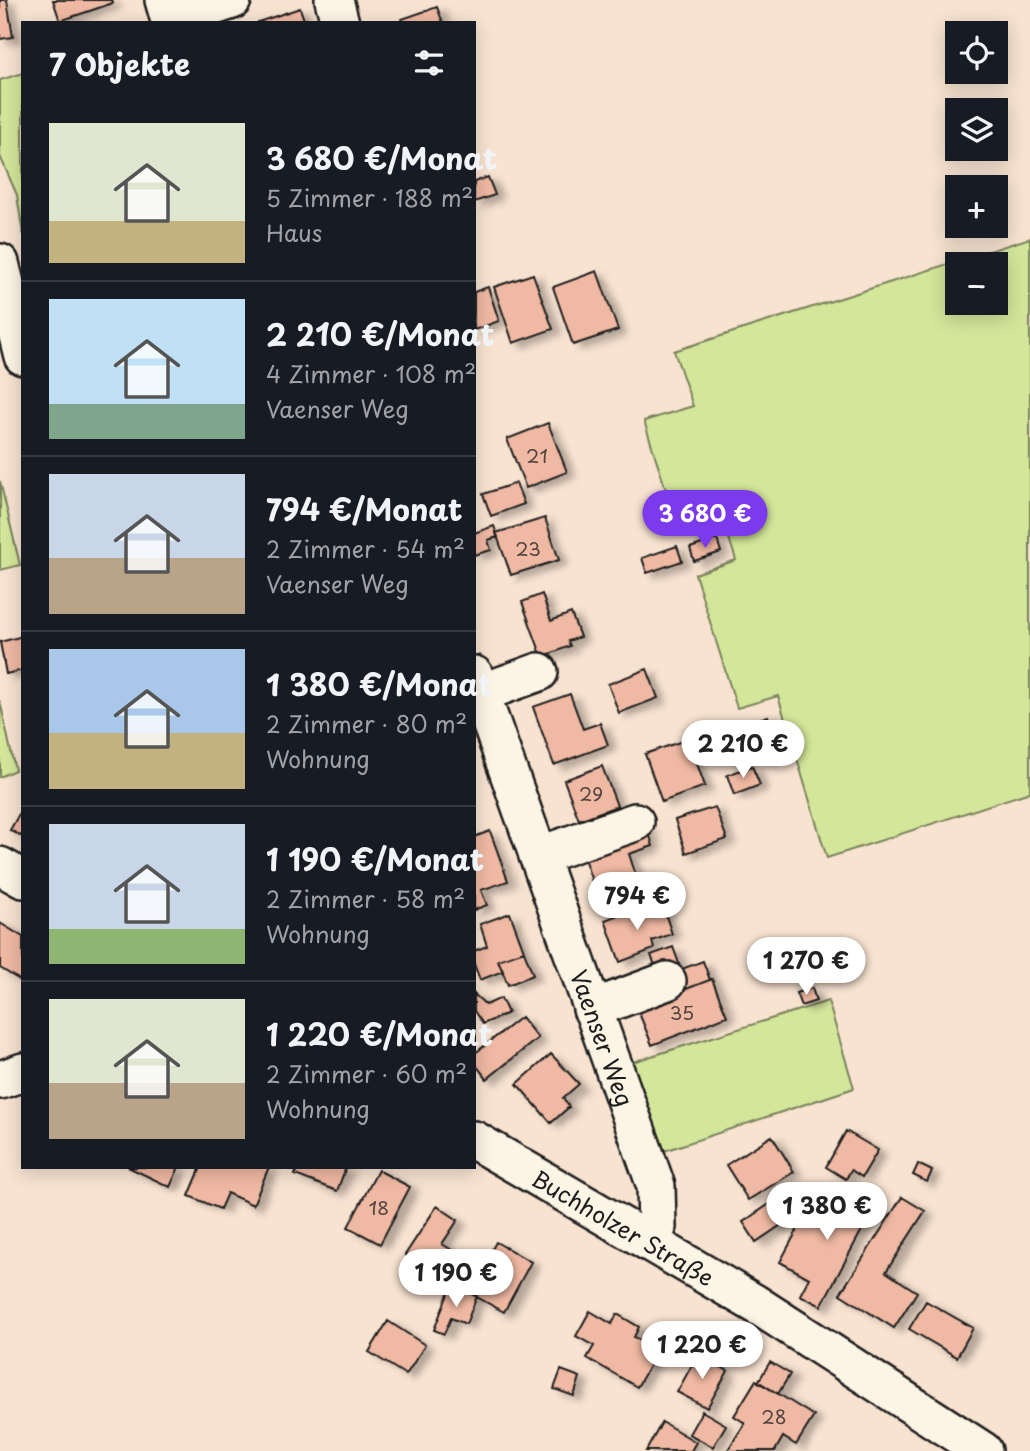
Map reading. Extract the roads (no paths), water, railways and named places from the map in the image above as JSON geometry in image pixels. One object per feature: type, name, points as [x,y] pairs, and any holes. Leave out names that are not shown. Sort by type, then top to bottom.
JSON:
[{"type":"street","points":[[164,0],[170,20],[232,0]]},
{"type":"street","points":[[334,0],[340,21]]},
{"type":"street","points":[[21,254],[0,261],[21,348]]},
{"type":"street","points":[[477,684],[539,672]]},
{"type":"street","name":"Vaenser Weg","points":[[477,684],[656,1186],[657,1228],[649,1242]]},
{"type":"street","points":[[538,856],[635,822]]},
{"type":"street","points":[[0,866],[21,878]]},
{"type":"street","points":[[592,1009],[667,981]]},
{"type":"street","points":[[0,1080],[21,1073]]},
{"type":"street","name":"Buchholzer Straße","points":[[476,1141],[754,1303],[983,1451]]}]
